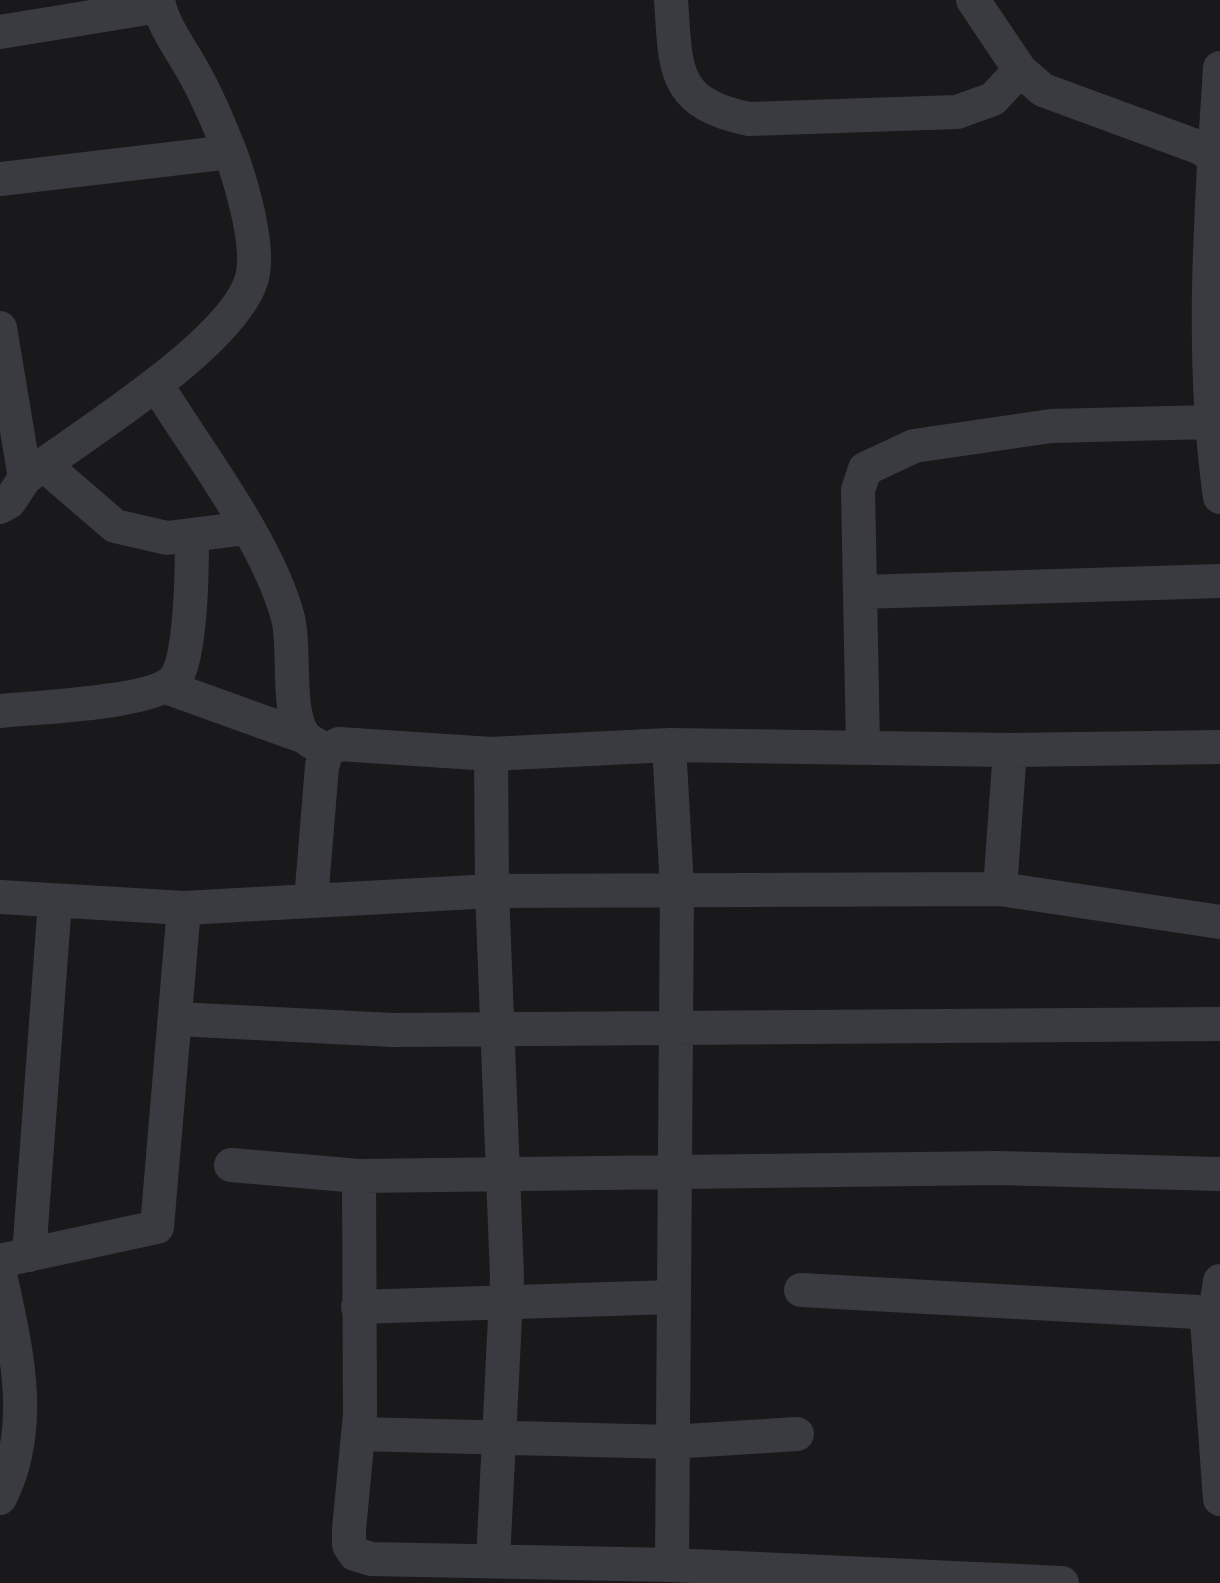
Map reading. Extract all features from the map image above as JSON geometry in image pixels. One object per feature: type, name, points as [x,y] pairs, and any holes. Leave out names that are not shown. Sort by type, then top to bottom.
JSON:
[{"type":"street","points":[[671,0],[676,70],[693,95],[716,112],[749,119],[957,112],[993,99],[1020,70]]},
{"type":"street","points":[[973,0],[1020,70],[1043,90],[1201,148],[1217,160]]},
{"type":"street","points":[[0,32],[159,3],[208,98],[230,152],[253,242],[254,272],[247,293],[235,310],[195,351],[156,384],[34,471],[9,502],[0,507]]},
{"type":"street","points":[[1220,68],[1209,422],[1220,497]]},
{"type":"street","points":[[0,179],[230,152]]},
{"type":"street","points":[[0,328],[34,471],[115,526],[167,538],[247,528]]},
{"type":"street","points":[[156,384],[247,528],[273,577],[289,620],[297,717],[316,744],[319,786],[311,901]]},
{"type":"street","points":[[863,748],[858,490],[865,469],[884,457],[914,446],[1051,426],[1209,422]]},
{"type":"street","points":[[0,711],[134,696],[166,687],[176,678],[182,662],[192,537]]},
{"type":"street","points":[[861,592],[1220,581]]},
{"type":"street","points":[[166,687],[316,744],[491,754],[669,745],[1010,750],[1220,747]]},
{"type":"street","points":[[669,745],[677,888],[672,1565]]},
{"type":"street","points":[[1000,889],[1010,750]]},
{"type":"street","points":[[491,754],[492,891],[506,1304],[493,1560]]},
{"type":"street","points":[[0,897],[184,908],[492,891],[1000,889],[1220,922]]},
{"type":"street","points":[[55,901],[15,1258],[157,1227],[184,908]]},
{"type":"street","points":[[177,1019],[393,1030],[677,1029],[880,1024],[1220,1024]]},
{"type":"street","points":[[231,1165],[359,1176],[677,1169],[998,1168],[1220,1174]]},
{"type":"street","points":[[359,1176],[358,1434],[349,1529],[349,1545],[355,1554],[371,1559],[672,1565],[1062,1583]]},
{"type":"street","points":[[0,1274],[20,1371],[21,1416],[0,1498]]},
{"type":"street","points":[[801,1290],[1218,1297],[1207,1320],[1220,1499]]},
{"type":"street","points":[[358,1307],[673,1297]]},
{"type":"street","points":[[358,1434],[671,1442],[797,1434]]}]
